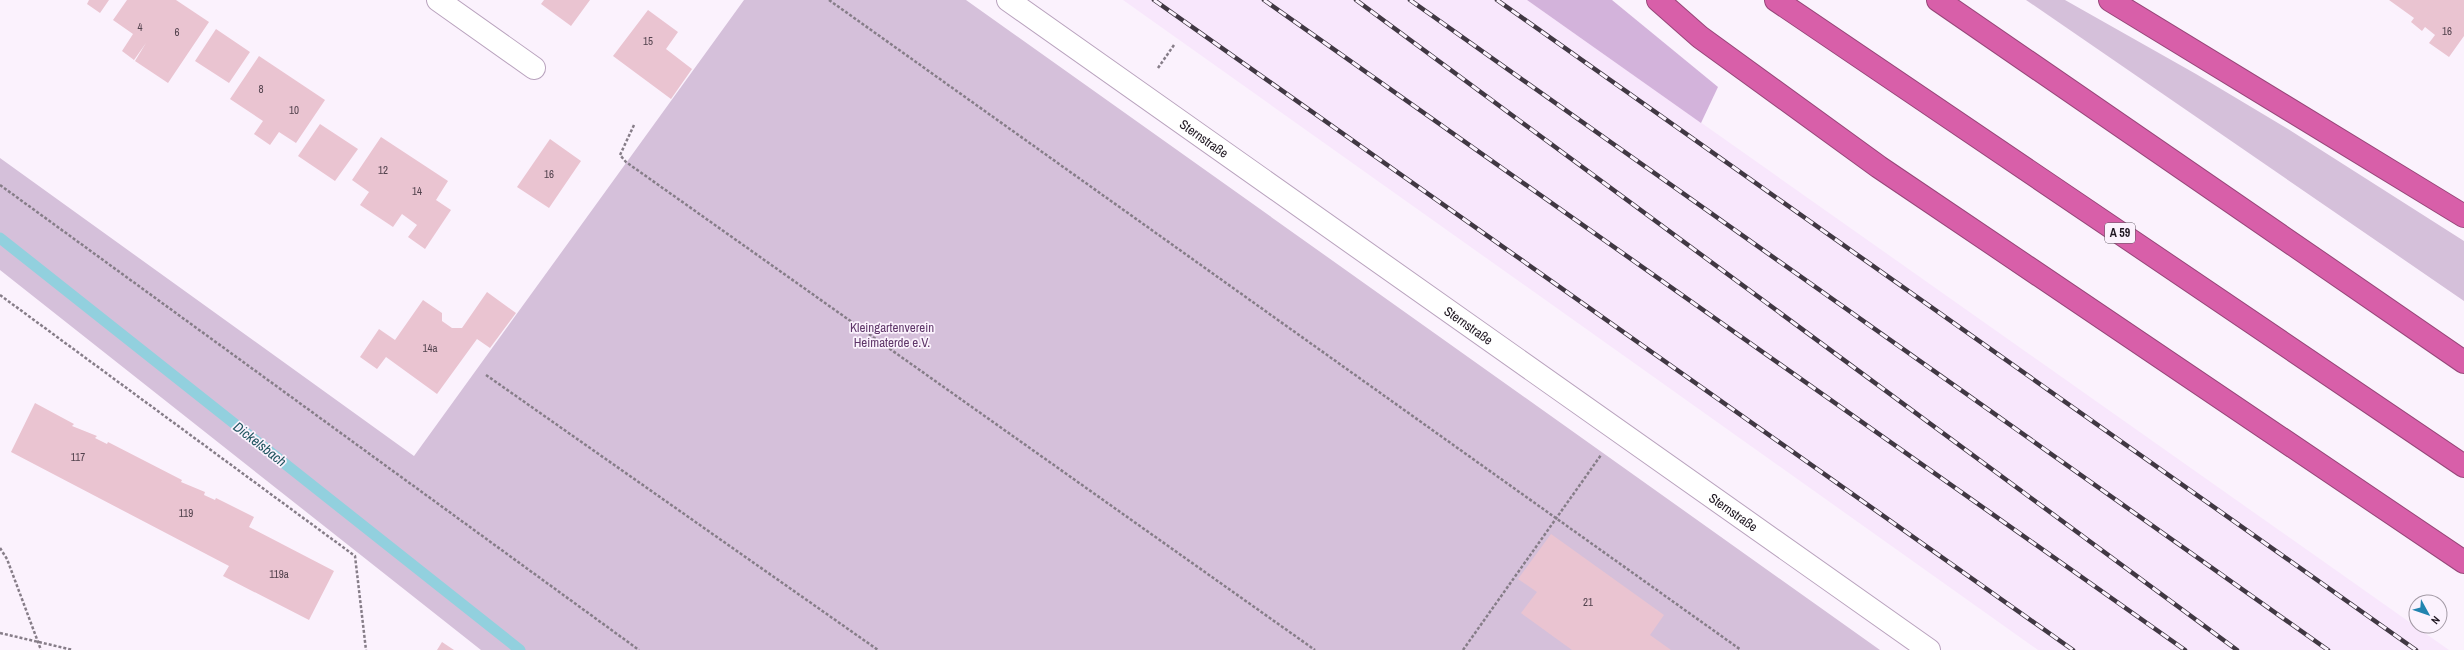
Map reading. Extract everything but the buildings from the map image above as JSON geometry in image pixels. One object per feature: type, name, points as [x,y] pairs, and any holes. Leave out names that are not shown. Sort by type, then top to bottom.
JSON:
[{"type":"highway","points":[[1658,0],[1700,37],[1879,167],[2464,562]]},
{"type":"highway","name":"A 59","points":[[1776,0],[2464,466]]},
{"type":"highway","points":[[1938,0],[2464,362]]},
{"type":"highway","points":[[2110,0],[2464,216]]},
{"type":"street","points":[[438,0],[534,68]]},
{"type":"street","name":"Sternstraße","points":[[1008,0],[1929,650]]},
{"type":"path","points":[[829,0],[1741,650]]},
{"type":"path","points":[[634,125],[620,156],[626,162],[1315,650]]},
{"type":"path","points":[[0,185],[639,650]]},
{"type":"path","points":[[0,295],[355,556],[366,650]]},
{"type":"path","points":[[486,375],[878,650]]},
{"type":"path","points":[[1463,650],[1603,452]]},
{"type":"path","points":[[0,548],[7,560],[41,650]]},
{"type":"path","points":[[0,632],[73,650]]},
{"type":"shaded area","points":[[1123,0],[1527,0],[2408,621],[2408,634],[2426,634],[2449,650],[2038,650]]},
{"type":"shaded area","points":[[1527,0],[1612,0],[1718,87],[1701,123]]},
{"type":"green space","name":"Kleingartenverein Heimaterde e.V.","points":[[744,0],[966,0],[1880,650],[481,650],[0,270],[0,158],[414,456]]},
{"type":"green space","points":[[2026,0],[2065,0],[2196,74],[2288,129],[2464,241],[2464,301]]},
{"type":"waterway","name":"Dickelsbach","points":[[0,238],[520,650]]},
{"type":"railway","points":[[1154,0],[2073,650]]},
{"type":"railway","points":[[1264,0],[2185,650]]},
{"type":"railway","points":[[1356,0],[2237,650]]},
{"type":"railway","points":[[1410,0],[2328,650]]},
{"type":"railway","points":[[1497,0],[2416,650]]}]
